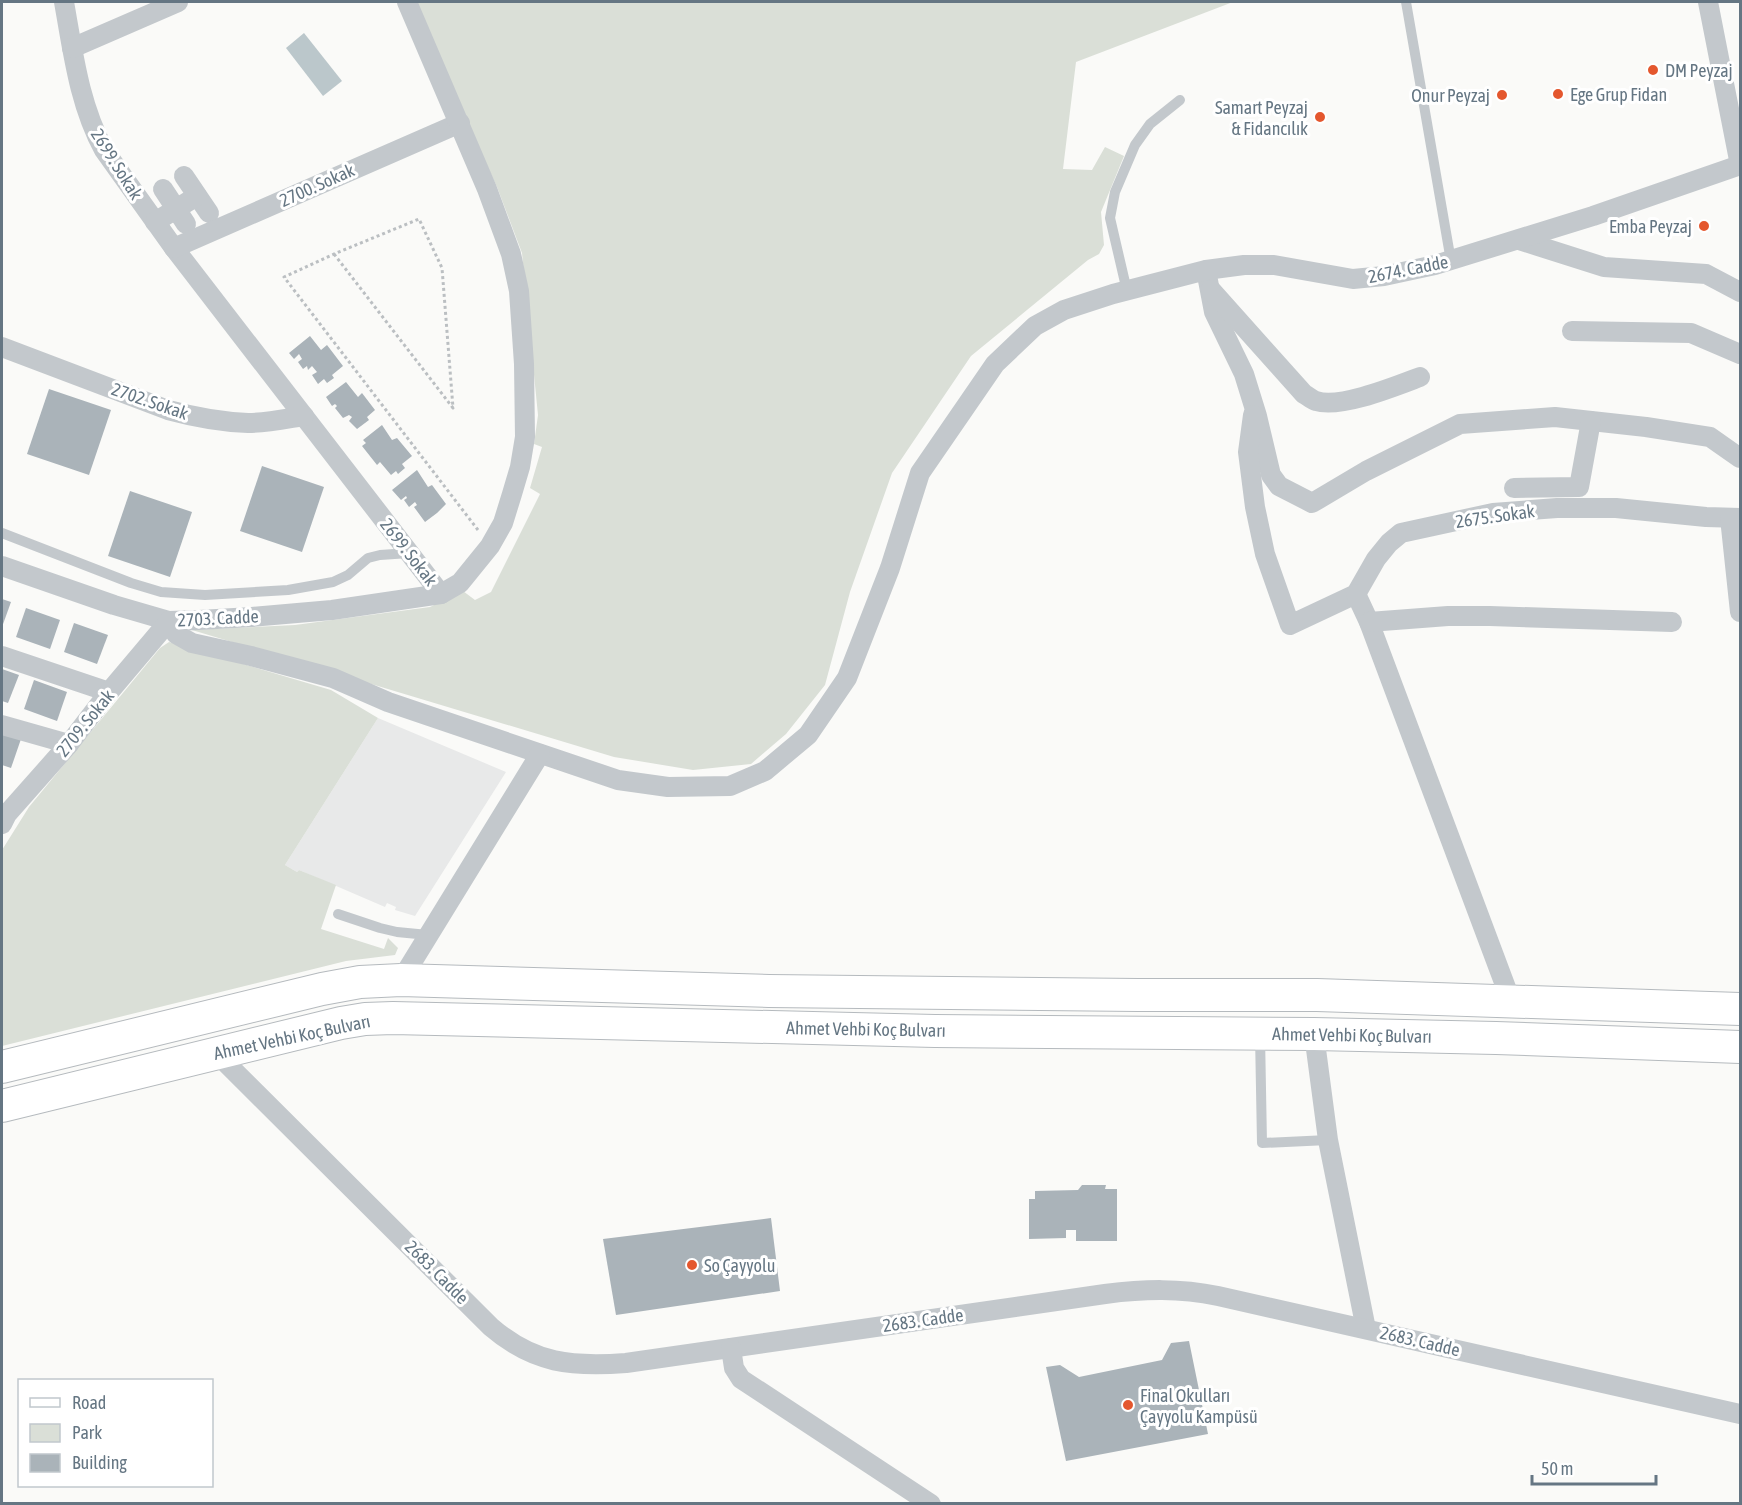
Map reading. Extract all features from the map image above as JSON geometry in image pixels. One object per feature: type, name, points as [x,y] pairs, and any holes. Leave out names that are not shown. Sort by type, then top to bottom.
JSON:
[{"type":"main road","name":"Ahmet Vehbi Koç Bulvarı","points":[[2,1067],[322,989],[360,982],[401,980],[769,991],[1306,995],[1740,1009]]},
{"type":"main road","name":"Ahmet Vehbi Koç Bulvarı","points":[[2,1106],[341,1023],[393,1017],[935,1031],[1496,1038],[1740,1047]]},
{"type":"street","name":"2699. Sokak","points":[[64,2],[82,93],[95,133],[114,165],[174,248],[441,594],[460,582],[490,546],[503,523],[513,494],[525,437],[526,400],[522,327],[519,291],[511,254],[460,123],[407,2]]},
{"type":"street","points":[[72,48],[178,2]]},
{"type":"street","points":[[1708,2],[1740,165]]},
{"type":"street","name":"2700. Sokak","points":[[174,248],[460,123]]},
{"type":"street","name":"2674. Cadde","points":[[169,621],[176,634],[192,643],[333,678],[388,702],[618,780],[668,787],[730,786],[765,771],[808,735],[847,678],[890,568],[920,473],[994,363],[1035,326],[1064,310],[1127,291],[1207,279],[1244,265],[1274,266],[1353,279],[1384,276],[1451,261],[1740,165]]},
{"type":"street","points":[[184,176],[209,213]]},
{"type":"street","points":[[163,189],[181,217]]},
{"type":"street","points":[[155,222],[181,217],[197,196]]},
{"type":"street","points":[[1519,240],[1604,267],[1706,274],[1740,292]]},
{"type":"street","points":[[1207,279],[1304,394],[1317,402],[1344,402],[1420,377]]},
{"type":"street","points":[[1207,279],[1214,312],[1238,360],[1254,407],[1272,475],[1279,486],[1312,503],[1366,471],[1460,424],[1555,417],[1646,427],[1710,437],[1740,458]]},
{"type":"street","points":[[1572,331],[1691,333],[1740,354]]},
{"type":"street","name":"2702. Sokak","points":[[2,347],[189,416],[249,423],[304,416]]},
{"type":"street","points":[[1254,407],[1248,452],[1255,507],[1265,554],[1290,625],[1356,594],[1369,622],[1511,1001]]},
{"type":"street","points":[[1514,488],[1579,487],[1591,421]]},
{"type":"street","name":"2675. Sokak","points":[[1356,594],[1376,559],[1401,533],[1462,519],[1493,513],[1585,508],[1616,508],[1735,518]]},
{"type":"street","points":[[1735,518],[1740,612]]},
{"type":"street","name":"2703. Cadde","points":[[2,566],[114,605],[169,621],[252,617],[441,594]]},
{"type":"street","points":[[1369,622],[1448,616],[1672,622]]},
{"type":"street","name":"2709. Sokak","points":[[3,816],[69,744],[169,621]]},
{"type":"street","points":[[2,656],[110,692]]},
{"type":"street","points":[[2,725],[69,744]]},
{"type":"street","points":[[401,980],[540,754]]},
{"type":"street","points":[[1314,1034],[1328,1140],[1366,1329]]},
{"type":"street","name":"2683. Cadde","points":[[216,1053],[491,1327],[519,1348],[535,1356],[577,1364],[626,1363],[1105,1294],[1165,1289],[1210,1294],[1740,1414]]},
{"type":"street","points":[[731,1348],[734,1368],[741,1379],[931,1503]]},
{"type":"lane","points":[[1406,2],[1451,261]]},
{"type":"lane","points":[[1127,291],[1110,218],[1115,192],[1135,145],[1150,124],[1180,100]]},
{"type":"lane","points":[[2,533],[131,583],[161,592],[205,595],[288,590],[333,582],[348,575],[368,558],[409,553]]},
{"type":"lane","points":[[338,914],[380,928],[428,936]]},
{"type":"lane","points":[[1260,1034],[1262,1143],[1328,1140]]},
{"type":"path","points":[[334,254],[453,408],[442,268],[419,219],[334,254],[284,277],[490,546]]},
{"type":"shaded area","points":[[304,33],[342,81],[323,96],[286,48]]},
{"type":"shaded area","points":[[378,718],[506,772],[415,916],[395,910],[396,907],[387,903],[385,907],[299,870],[297,872],[285,865]]},
{"type":"green space","points":[[412,2],[1233,2],[1076,62],[1063,169],[1092,170],[1105,147],[1124,156],[1101,212],[1104,245],[1099,254],[1088,260],[971,356],[892,473],[850,592],[825,685],[786,734],[751,764],[693,770],[614,757],[192,630],[295,625],[430,607],[463,591],[475,600],[491,592],[540,494],[530,488],[542,447],[534,444],[538,415],[522,253],[497,187]]},
{"type":"green space","points":[[169,642],[331,690],[378,718],[285,865],[297,872],[299,870],[336,885],[321,929],[384,949],[388,938],[398,948],[395,955],[346,961],[2,1046],[2,850],[29,807],[160,648]]},
{"type":"building","points":[[310,336],[321,350],[327,345],[343,366],[332,375],[334,378],[327,383],[324,379],[318,384],[312,375],[317,372],[312,366],[308,370],[307,366],[303,369],[298,362],[302,359],[299,354],[294,359],[289,353]]},
{"type":"building","points":[[346,382],[358,397],[362,393],[375,410],[367,417],[369,420],[357,429],[349,421],[352,417],[349,415],[343,418],[335,408],[337,406],[335,404],[332,406],[326,397]]},
{"type":"building","points":[[49,389],[111,410],[89,475],[27,454]]},
{"type":"building","points":[[382,425],[392,440],[397,438],[412,456],[402,464],[405,468],[398,474],[396,471],[391,475],[380,462],[377,465],[362,446],[366,443],[363,440]]},
{"type":"building","points":[[262,466],[324,487],[302,552],[240,531]]},
{"type":"building","points":[[417,470],[428,487],[432,485],[446,504],[425,522],[414,507],[417,505],[415,502],[409,507],[404,500],[406,496],[401,500],[392,490]]},
{"type":"building","points":[[130,491],[192,512],[170,577],[108,556]]},
{"type":"building","points":[[2,599],[11,602],[2,627]]},
{"type":"building","points":[[26,608],[60,620],[50,649],[16,637]]},
{"type":"building","points":[[74,623],[108,635],[97,664],[64,652]]},
{"type":"building","points":[[2,669],[19,675],[8,703],[2,701]]},
{"type":"building","points":[[34,680],[67,692],[57,721],[24,709]]},
{"type":"building","points":[[2,732],[21,739],[11,768],[2,765]]},
{"type":"building","points":[[1082,1185],[1106,1185],[1105,1189],[1117,1189],[1117,1241],[1076,1241],[1076,1230],[1066,1230],[1066,1238],[1029,1239],[1029,1199],[1035,1199],[1035,1191],[1078,1190]]},
{"type":"building","name":"So Çayyolu","points":[[771,1218],[780,1291],[616,1315],[603,1239]]},
{"type":"building","name":"Final Okulları Çayyolu Kampüsü","points":[[1189,1341],[1208,1434],[1066,1461],[1046,1367],[1060,1365],[1079,1377],[1162,1360],[1171,1343]]},
{"type":"place","name":"DM Peyzaj","points":[[1653,70]]},
{"type":"place","name":"Ege Grup Fidan","points":[[1558,94]]},
{"type":"place","name":"Onur Peyzaj","points":[[1502,95]]},
{"type":"place","name":"Samart Peyzaj & Fidancılık","points":[[1320,117]]},
{"type":"place","name":"Emba Peyzaj","points":[[1704,226]]},
{"type":"place","name":"So Çayyolu","points":[[692,1265]]},
{"type":"place","name":"Final Okulları Çayyolu Kampüsü","points":[[1128,1405]]}]
